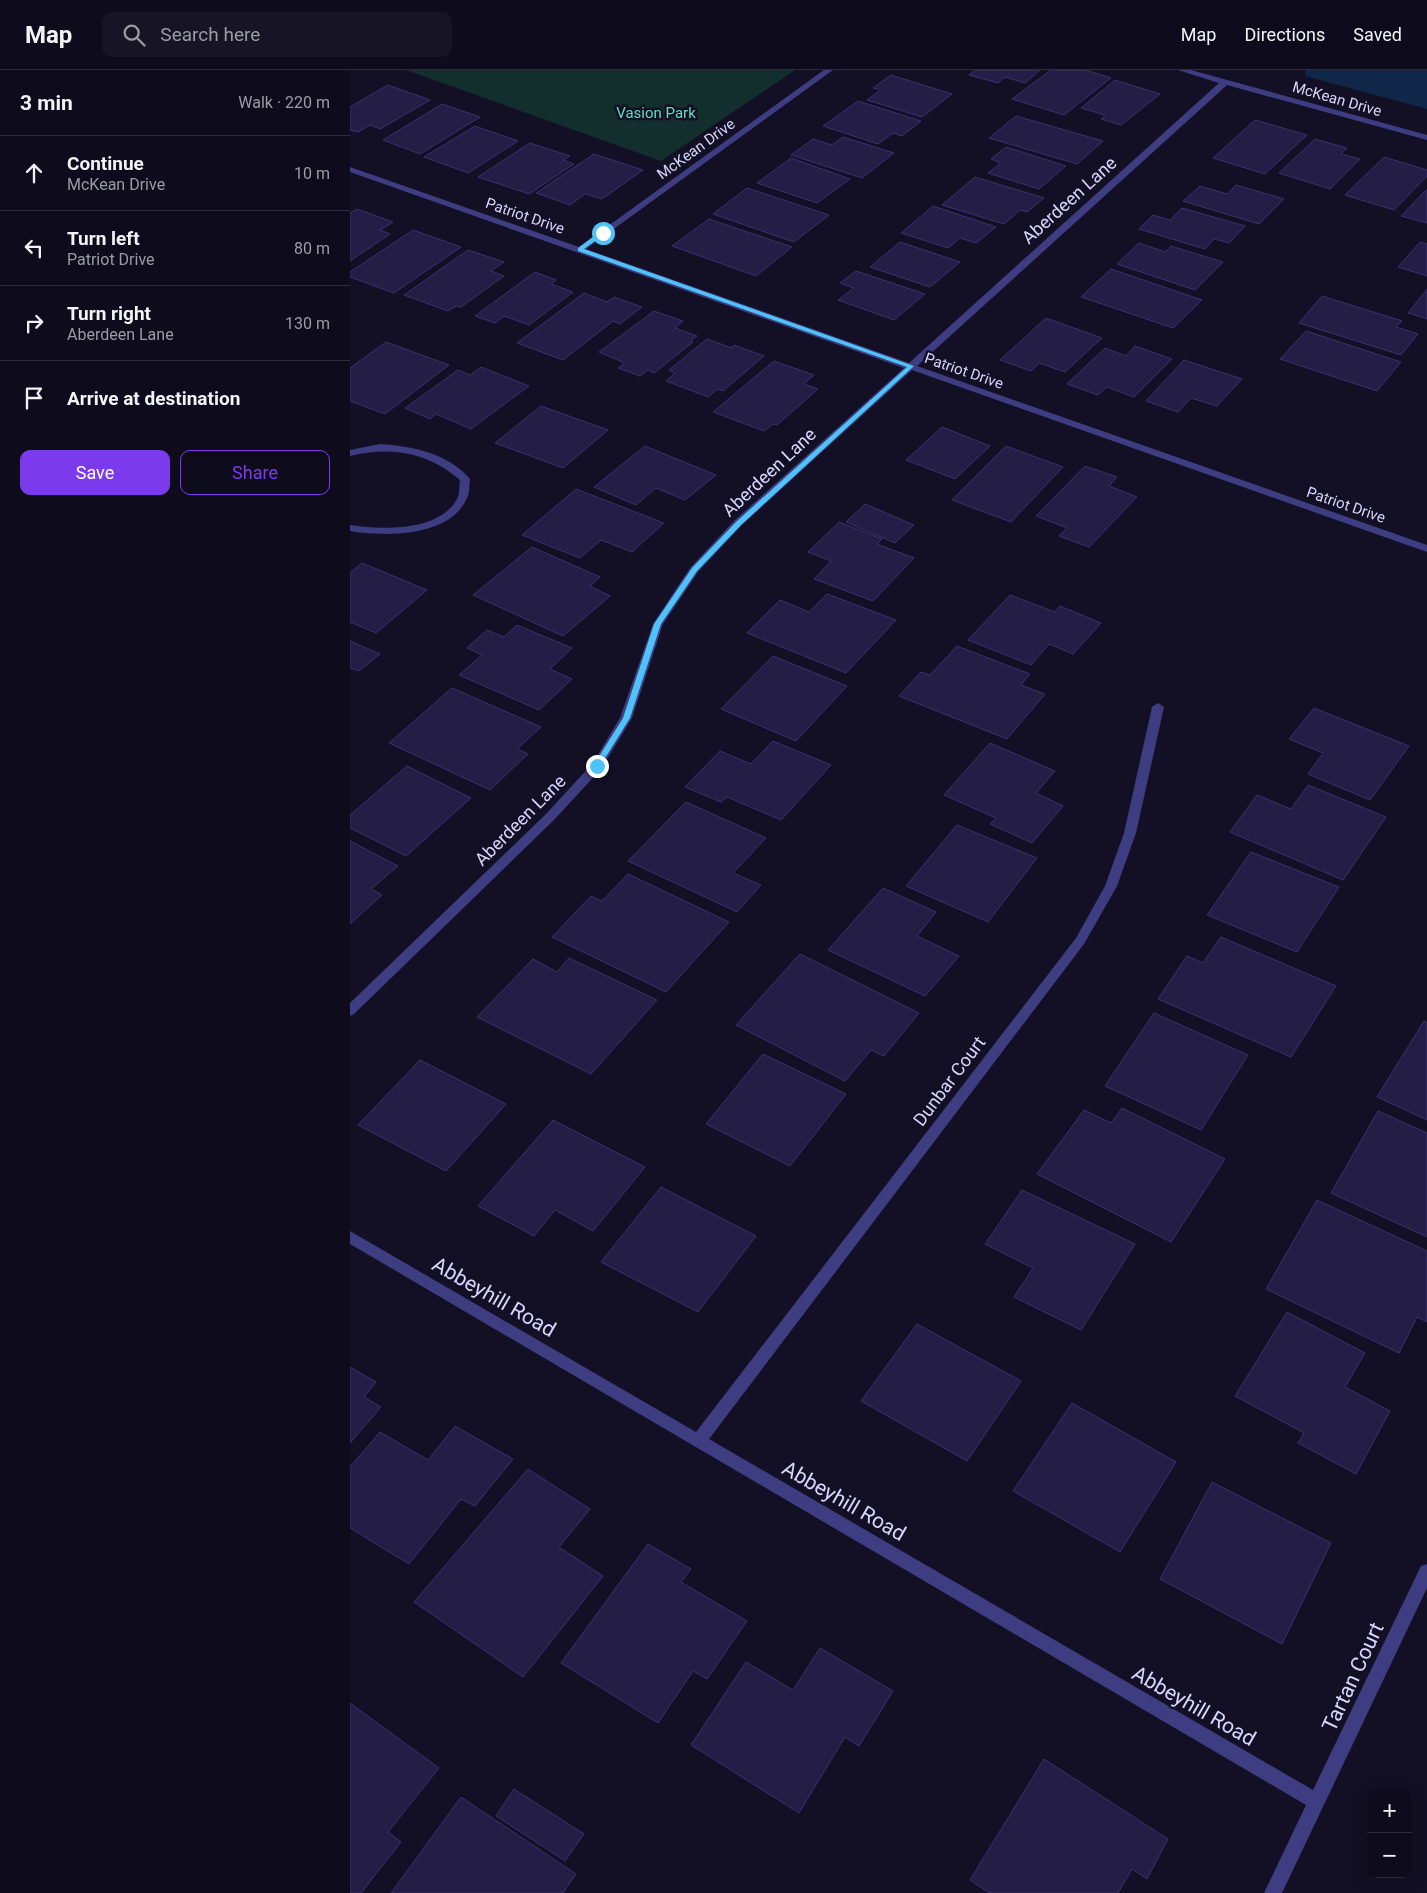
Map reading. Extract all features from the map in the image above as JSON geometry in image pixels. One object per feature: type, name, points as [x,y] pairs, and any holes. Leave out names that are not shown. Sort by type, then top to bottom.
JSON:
[{"type":"street","name":"McKean Drive","points":[[580,250],[829,70]]},
{"type":"street","name":"McKean Drive","points":[[1182,70],[1427,138]]},
{"type":"street","name":"Aberdeen Lane","points":[[350,1011],[550,817],[597,766],[626,718],[658,624],[694,570],[738,523],[1225,82]]},
{"type":"street","name":"Patriot Drive","points":[[350,169],[1427,549]]},
{"type":"street","points":[[350,454],[386,447],[419,452],[454,467],[465,479],[462,498],[451,510],[445,516],[419,528],[390,531],[350,528]]},
{"type":"street","name":"Dunbar Court","points":[[698,1441],[1080,940],[1111,886],[1130,834],[1158,707]]},
{"type":"street","name":"Abbeyhill Road","points":[[350,1237],[1317,1802]]},
{"type":"street","name":"Tartan Court","points":[[1273,1893],[1427,1571]]},
{"type":"green space","name":"Vasion Park","points":[[406,70],[795,70],[661,161]]},
{"type":"water","points":[[1306,70],[1427,70],[1427,109],[1305,76]]},
{"type":"building","points":[[975,70],[1040,70],[1025,83],[1005,77],[998,83],[969,75]]},
{"type":"building","points":[[1051,70],[1086,70],[1111,78],[1064,115],[1012,99]]},
{"type":"building","points":[[891,75],[952,94],[922,117],[867,100],[881,90],[873,88]]},
{"type":"building","points":[[1115,80],[1160,94],[1121,125],[1101,119],[1105,115],[1081,108]]},
{"type":"building","points":[[388,85],[430,100],[380,129],[370,125],[358,132],[350,130],[350,107]]},
{"type":"building","points":[[858,101],[921,121],[902,136],[893,133],[878,144],[823,126]]},
{"type":"building","points":[[442,104],[480,117],[420,154],[383,140]]},
{"type":"building","points":[[1016,116],[1103,141],[1077,164],[989,138]]},
{"type":"building","points":[[1255,120],[1307,135],[1265,174],[1213,158]]},
{"type":"building","points":[[475,126],[518,141],[468,173],[424,157]]},
{"type":"building","points":[[843,137],[894,153],[862,178],[791,155],[813,139],[832,145]]},
{"type":"building","points":[[1315,139],[1347,148],[1341,154],[1360,159],[1330,189],[1279,173]]},
{"type":"building","points":[[530,143],[570,156],[563,160],[574,164],[529,194],[478,177]]},
{"type":"building","points":[[1006,147],[1066,166],[1039,189],[988,173],[1001,163],[991,159]]},
{"type":"building","points":[[594,154],[643,170],[602,199],[585,194],[570,205],[536,193]]},
{"type":"building","points":[[1384,157],[1427,170],[1427,176],[1394,210],[1345,195]]},
{"type":"building","points":[[791,158],[850,179],[817,203],[757,183]]},
{"type":"building","points":[[975,177],[1044,198],[1027,212],[1020,210],[1004,224],[942,205]]},
{"type":"building","points":[[1236,185],[1284,199],[1259,224],[1183,201],[1200,186],[1227,194]]},
{"type":"building","points":[[747,188],[829,215],[794,242],[713,214]]},
{"type":"building","points":[[1427,189],[1427,223],[1401,216]]},
{"type":"building","points":[[933,206],[996,227],[976,243],[960,238],[948,248],[901,233]]},
{"type":"building","points":[[1182,208],[1245,226],[1229,243],[1214,239],[1205,249],[1139,229],[1153,215],[1170,220]]},
{"type":"building","points":[[357,209],[393,222],[380,230],[390,234],[350,261],[350,213]]},
{"type":"building","points":[[709,219],[792,247],[756,276],[672,246]]},
{"type":"building","points":[[413,230],[461,247],[394,293],[350,277],[350,272]]},
{"type":"building","points":[[900,242],[960,262],[930,287],[870,267]]},
{"type":"building","points":[[1420,242],[1427,244],[1427,276],[1398,267]]},
{"type":"building","points":[[1139,243],[1165,252],[1171,246],[1223,262],[1195,290],[1117,264]]},
{"type":"building","points":[[468,250],[504,262],[491,271],[504,276],[461,307],[456,306],[448,311],[404,295]]},
{"type":"building","points":[[1111,269],[1202,300],[1173,328],[1081,297]]},
{"type":"building","points":[[856,271],[925,294],[894,320],[838,300],[854,288],[840,283]]},
{"type":"building","points":[[535,272],[556,280],[551,284],[573,292],[529,325],[504,316],[495,323],[475,316]]},
{"type":"building","points":[[1427,289],[1427,319],[1408,313]]},
{"type":"building","points":[[584,293],[607,302],[614,297],[642,307],[620,324],[613,321],[563,360],[517,343]]},
{"type":"building","points":[[1322,296],[1402,321],[1396,327],[1418,334],[1401,355],[1299,323]]},
{"type":"building","points":[[654,311],[683,321],[675,328],[697,336],[691,340],[693,342],[654,373],[648,370],[640,376],[618,368],[625,363],[599,352]]},
{"type":"building","points":[[1046,318],[1102,338],[1065,372],[1039,363],[1031,371],[1000,360]]},
{"type":"building","points":[[1306,331],[1401,362],[1377,391],[1280,359]]},
{"type":"building","points":[[707,339],[732,348],[734,345],[764,356],[723,391],[718,389],[708,397],[666,381],[675,373],[669,370]]},
{"type":"building","points":[[386,342],[449,365],[385,414],[350,401],[350,368]]},
{"type":"building","points":[[1135,346],[1172,359],[1134,397],[1107,387],[1098,395],[1067,384],[1105,348],[1126,356]]},
{"type":"building","points":[[1184,360],[1242,379],[1217,406],[1191,398],[1178,412],[1146,401]]},
{"type":"building","points":[[774,361],[814,375],[804,384],[818,389],[777,425],[773,424],[764,431],[713,412]]},
{"type":"building","points":[[481,367],[529,386],[471,429],[436,414],[430,419],[405,408],[458,370],[470,375]]},
{"type":"building","points":[[541,406],[608,430],[563,468],[495,443]]},
{"type":"building","points":[[942,427],[990,446],[955,479],[906,460]]},
{"type":"building","points":[[645,446],[716,475],[685,500],[656,488],[636,505],[594,487]]},
{"type":"building","points":[[1006,446],[1063,467],[1011,522],[952,500]]},
{"type":"building","points":[[1085,466],[1117,477],[1109,486],[1137,497],[1089,547],[1059,536],[1067,528],[1036,516]]},
{"type":"building","points":[[576,489],[664,523],[632,552],[601,540],[580,558],[522,535]]},
{"type":"building","points":[[865,504],[914,525],[895,543],[846,522]]},
{"type":"building","points":[[839,522],[882,539],[877,544],[914,558],[873,601],[814,579],[831,561],[808,552]]},
{"type":"building","points":[[532,547],[600,577],[590,586],[610,596],[563,636],[473,595]]},
{"type":"building","points":[[362,563],[427,590],[376,633],[350,622],[350,573]]},
{"type":"building","points":[[827,594],[896,620],[846,673],[747,633],[780,600],[809,612]]},
{"type":"building","points":[[1010,595],[1055,612],[1060,606],[1101,623],[1073,654],[1049,644],[1031,665],[968,640]]},
{"type":"building","points":[[517,625],[572,648],[550,669],[572,679],[539,710],[459,675],[482,655],[467,648],[487,630],[504,637]]},
{"type":"building","points":[[350,641],[380,654],[359,671],[350,668]]},
{"type":"building","points":[[957,646],[1030,674],[1021,685],[1045,694],[1007,739],[899,696],[921,672],[930,675]]},
{"type":"building","points":[[773,656],[847,686],[796,741],[721,709]]},
{"type":"building","points":[[452,688],[541,727],[517,749],[528,754],[490,790],[389,743]]},
{"type":"building","points":[[1314,708],[1409,746],[1370,800],[1308,774],[1323,753],[1289,739]]},
{"type":"building","points":[[773,741],[831,765],[781,820],[727,797],[721,802],[685,787],[720,751],[751,764]]},
{"type":"building","points":[[990,743],[1055,771],[1036,793],[1063,806],[1032,843],[990,824],[996,818],[944,795]]},
{"type":"building","points":[[407,766],[471,798],[406,856],[350,828],[350,815]]},
{"type":"building","points":[[1308,785],[1386,817],[1343,880],[1230,832],[1257,795],[1291,809]]},
{"type":"building","points":[[686,802],[766,838],[733,873],[761,885],[737,912],[628,861]]},
{"type":"building","points":[[957,825],[1037,858],[988,922],[906,886]]},
{"type":"building","points":[[350,841],[398,866],[371,889],[382,895],[350,924]]},
{"type":"building","points":[[1251,852],[1339,887],[1297,952],[1207,915]]},
{"type":"building","points":[[628,874],[729,922],[666,992],[552,937],[591,896],[602,901]]},
{"type":"building","points":[[883,888],[936,912],[917,936],[959,956],[925,996],[828,950]]},
{"type":"building","points":[[1221,937],[1336,986],[1291,1057],[1158,999],[1187,956],[1203,963]]},
{"type":"building","points":[[800,954],[919,1013],[884,1056],[871,1050],[845,1081],[736,1025]]},
{"type":"building","points":[[569,958],[657,1000],[591,1074],[477,1017],[533,959],[557,972]]},
{"type":"building","points":[[1154,1013],[1248,1055],[1201,1130],[1105,1086]]},
{"type":"building","points":[[1424,1021],[1427,1023],[1427,1120],[1377,1097]]},
{"type":"building","points":[[763,1054],[846,1094],[790,1166],[706,1124]]},
{"type":"building","points":[[420,1060],[506,1104],[446,1171],[358,1125]]},
{"type":"building","points":[[1122,1108],[1225,1159],[1171,1242],[1037,1174],[1084,1110],[1111,1123]]},
{"type":"building","points":[[1378,1111],[1427,1133],[1427,1237],[1331,1193]]},
{"type":"building","points":[[553,1120],[645,1167],[593,1231],[555,1210],[534,1236],[478,1206]]},
{"type":"building","points":[[661,1187],[756,1236],[698,1312],[601,1262]]},
{"type":"building","points":[[1022,1190],[1135,1244],[1081,1330],[1014,1297],[1033,1268],[985,1244]]},
{"type":"building","points":[[1317,1200],[1427,1251],[1427,1322],[1417,1317],[1399,1353],[1266,1289]]},
{"type":"building","points":[[1287,1312],[1365,1353],[1345,1387],[1390,1411],[1356,1474],[1298,1443],[1304,1433],[1235,1396]]},
{"type":"building","points":[[917,1324],[1021,1381],[967,1461],[861,1401]]},
{"type":"building","points":[[350,1367],[376,1382],[364,1397],[381,1407],[350,1443]]},
{"type":"building","points":[[1072,1403],[1176,1462],[1120,1552],[1013,1491]]},
{"type":"building","points":[[455,1426],[513,1459],[475,1506],[461,1499],[409,1564],[350,1528],[350,1467],[380,1432],[428,1460]]},
{"type":"building","points":[[528,1469],[590,1509],[559,1547],[603,1576],[523,1677],[414,1602]]},
{"type":"building","points":[[1212,1482],[1331,1543],[1282,1644],[1160,1579]]},
{"type":"building","points":[[648,1544],[691,1569],[681,1582],[747,1621],[707,1679],[693,1671],[658,1723],[561,1663]]},
{"type":"building","points":[[820,1648],[893,1691],[859,1746],[845,1737],[799,1813],[691,1745],[746,1662],[793,1690]]},
{"type":"building","points":[[350,1703],[439,1768],[388,1832],[401,1842],[361,1893],[350,1893]]},
{"type":"building","points":[[1044,1759],[1168,1839],[1147,1879],[1132,1869],[1118,1893],[989,1893],[970,1880]]},
{"type":"building","points":[[514,1789],[584,1834],[565,1861],[496,1816]]},
{"type":"building","points":[[461,1797],[576,1874],[563,1893],[391,1893]]},
{"type":"route","points":[[597,766],[626,718],[658,624],[694,570],[738,523],[911,366],[580,250],[603,233]]}]
